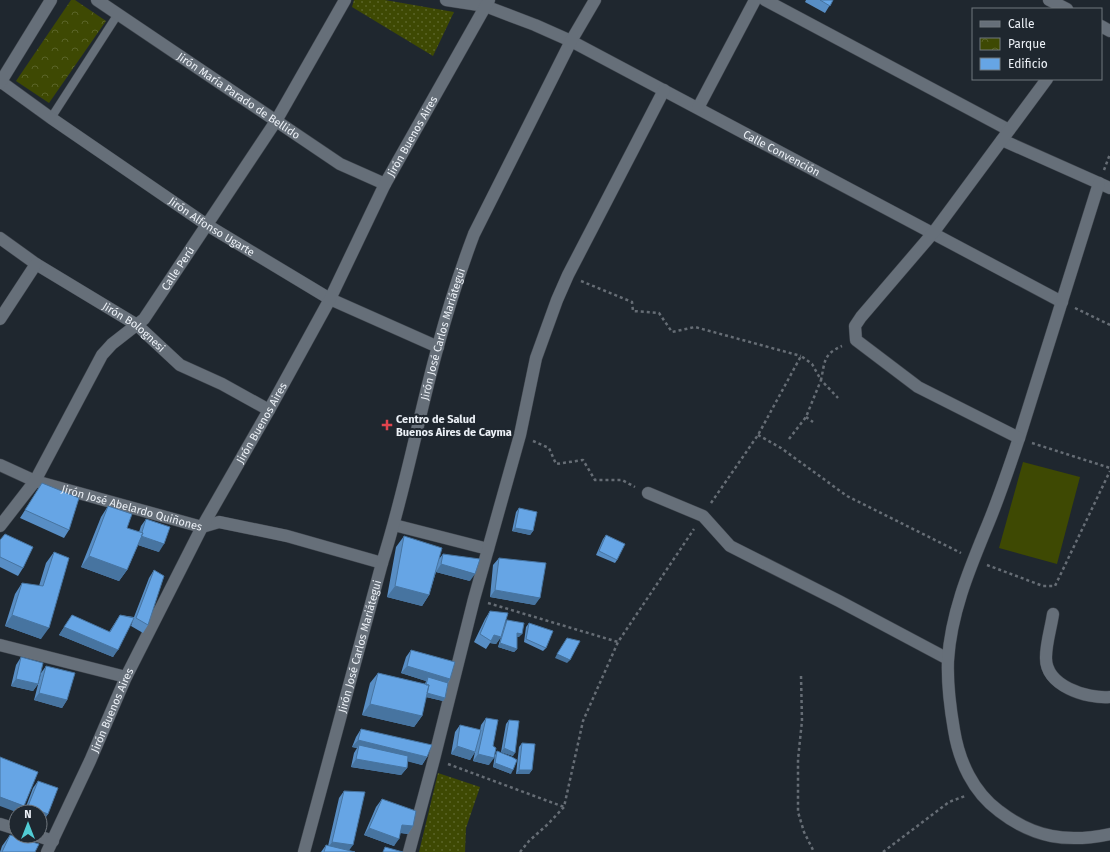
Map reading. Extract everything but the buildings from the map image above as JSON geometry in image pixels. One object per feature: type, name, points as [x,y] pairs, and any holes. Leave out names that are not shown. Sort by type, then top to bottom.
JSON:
[{"type":"street","points":[[0,82],[52,0]]},
{"type":"street","name":"Jirón María Parado de Bellido","points":[[97,0],[340,164],[385,184]]},
{"type":"street","name":"Calle Perú","points":[[0,526],[35,481],[102,355],[112,344],[144,319],[276,121],[345,0]]},
{"type":"street","name":"Calle Convención","points":[[446,0],[487,3],[571,41],[1062,302]]},
{"type":"street","name":"Jirón José Carlos Mariátegui","points":[[304,852],[382,563],[394,525],[438,347],[463,263],[474,234],[571,41],[595,0]]},
{"type":"street","points":[[698,108],[755,0]]},
{"type":"street","points":[[765,0],[1009,130]]},
{"type":"street","points":[[1049,0],[1065,8]]},
{"type":"street","name":"Jirón Buenos Aires","points":[[47,852],[126,678],[202,527],[330,299],[385,184],[487,3]]},
{"type":"street","points":[[1019,438],[918,387],[856,340],[855,326],[933,233],[1046,80]]},
{"type":"street","name":"Jirón Alfonso Ugarte","points":[[0,82],[207,225],[330,299],[438,347]]},
{"type":"street","points":[[409,852],[474,599],[520,435],[536,358],[557,300],[568,275],[664,90]]},
{"type":"street","points":[[1002,140],[1110,188]]},
{"type":"street","points":[[1099,183],[1000,495],[963,587],[954,621],[948,659],[949,704],[955,739],[963,765],[979,791],[1008,819],[1026,828],[1046,835],[1067,839],[1083,839],[1110,834]]},
{"type":"street","name":"Jirón Bolognesi","points":[[0,238],[36,264],[137,325],[180,365],[222,384],[269,410]]},
{"type":"street","points":[[0,319],[36,264]]},
{"type":"street","name":"Jirón José Abelardo Quiñones","points":[[0,465],[35,481],[202,527],[219,522],[287,536],[382,563]]},
{"type":"street","points":[[648,493],[703,516],[730,546],[839,601],[948,659]]},
{"type":"street","points":[[394,525],[488,549]]},
{"type":"street","points":[[1053,614],[1046,658],[1048,669],[1067,689],[1088,696],[1101,698],[1110,697]]},
{"type":"street","points":[[0,645],[126,678]]},
{"type":"street","points":[[48,839],[53,841]]},
{"type":"lane","points":[[51,118],[118,14]]},
{"type":"path","points":[[568,275],[632,302],[633,311],[659,313],[672,332],[695,327],[801,356],[812,364],[821,380],[838,398]]},
{"type":"path","points":[[1062,302],[1110,326]]},
{"type":"path","points":[[789,439],[806,417],[821,380],[826,358],[832,350],[856,340]]},
{"type":"path","points":[[520,852],[529,841],[564,807],[583,721],[618,642],[758,435],[801,356]]},
{"type":"path","points":[[806,417],[813,422]]},
{"type":"path","points":[[520,435],[549,448],[556,464],[583,460],[595,480],[622,480],[648,493]]},
{"type":"path","points":[[758,435],[781,448],[847,496],[974,560],[1043,586],[1055,586],[1110,469],[1019,438]]},
{"type":"path","points":[[474,599],[618,642]]},
{"type":"path","points":[[800,676],[802,721],[798,759],[798,812],[804,832],[814,852]]},
{"type":"path","points":[[434,759],[564,807]]},
{"type":"path","points":[[883,852],[949,802],[979,791]]},
{"type":"green space","points":[[71,0],[75,0],[106,21],[49,103],[16,81]]},
{"type":"green space","points":[[354,0],[385,0],[454,12],[433,56],[352,7]]},
{"type":"green space","points":[[1023,462],[1080,477],[1057,564],[999,548]]},
{"type":"green space","points":[[438,773],[480,787],[466,828],[465,852],[419,852]]},
{"type":"place","name":"Centro de Salud Buenos Aires de Cayma","points":[[387,425]]}]
